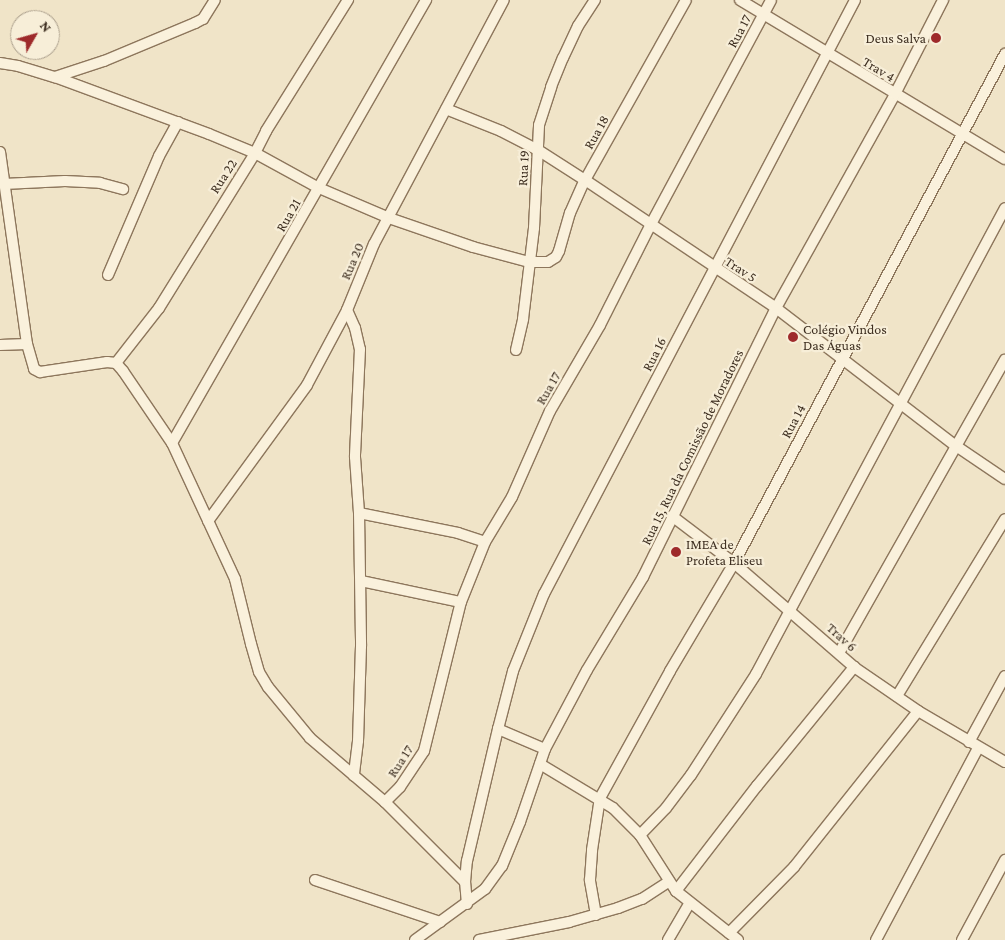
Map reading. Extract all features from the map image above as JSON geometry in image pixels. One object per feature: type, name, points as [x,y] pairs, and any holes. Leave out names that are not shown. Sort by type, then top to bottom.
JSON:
[{"type":"street","points":[[55,77],[104,61],[195,23],[203,18],[215,0]]},
{"type":"street","name":"Rua 22","points":[[116,364],[159,308],[255,153],[266,130],[348,0]]},
{"type":"street","name":"Rua 21","points":[[172,443],[426,0]]},
{"type":"street","name":"Rua 20","points":[[208,521],[307,385],[347,310],[364,266],[504,0]]},
{"type":"street","name":"Rua 19","points":[[516,350],[523,318],[529,262],[539,125],[551,87],[578,26],[595,0]]},
{"type":"street","name":"Rua 18","points":[[529,262],[548,262],[556,257],[570,213],[584,180],[686,0]]},
{"type":"street","name":"Trav 4","points":[[740,0],[826,54],[964,133],[1005,159]]},
{"type":"street","name":"Rua 17","points":[[385,802],[400,787],[424,751],[461,602],[485,542],[512,497],[550,411],[600,325],[650,226],[771,0]]},
{"type":"street","name":"Rua 16","points":[[467,904],[465,882],[472,835],[498,729],[513,671],[544,594],[855,0]]},
{"type":"street","name":"Rua 15, Rua da Comissão de Moradores","points":[[415,940],[467,904],[485,889],[502,866],[520,822],[545,750],[587,670],[643,577],[776,308],[944,0]]},
{"type":"street","name":"Rua 14","points":[[600,798],[670,671],[734,563],[1005,54]]},
{"type":"street","points":[[0,63],[18,66],[55,77],[178,122],[255,153],[319,188],[389,218],[472,247],[529,262]]},
{"type":"street","name":"Trav 5","points":[[446,109],[501,131],[538,150],[584,180],[650,226],[776,308],[956,446],[1005,478]]},
{"type":"street","points":[[108,275],[159,156],[178,122]]},
{"type":"street","points":[[0,152],[4,184],[3,206],[27,344],[34,369],[40,372],[107,362],[116,364],[172,443],[235,579],[251,644],[260,672],[268,687],[310,738],[385,802],[465,882]]},
{"type":"street","points":[[4,184],[65,181],[100,183],[123,189]]},
{"type":"street","points":[[640,835],[666,808],[717,736],[756,674],[902,404],[1005,208]]},
{"type":"street","points":[[347,310],[355,328],[360,349],[355,457],[361,581],[360,695],[354,776]]},
{"type":"street","points":[[0,345],[27,344]]},
{"type":"street","points":[[840,653],[1005,360]]},
{"type":"street","points":[[359,513],[458,533],[485,542]]},
{"type":"street","name":"Trav 6","points":[[672,516],[734,563],[791,610],[854,667],[918,711],[1005,762]]},
{"type":"street","points":[[897,696],[1005,520]]},
{"type":"street","points":[[361,581],[461,602]]},
{"type":"street","points":[[676,891],[757,786],[854,667]]},
{"type":"street","points":[[876,940],[974,745],[1005,676]]},
{"type":"street","points":[[729,933],[794,867],[918,711]]},
{"type":"street","points":[[498,729],[545,750]]},
{"type":"street","points":[[540,764],[600,798],[640,835],[668,882],[676,891],[689,904],[738,940]]},
{"type":"street","points":[[596,915],[590,880],[592,850],[600,798]]},
{"type":"street","points":[[962,940],[1005,860]]},
{"type":"street","points":[[314,880],[440,922]]},
{"type":"street","points":[[479,940],[596,915],[642,899],[668,882]]},
{"type":"street","points":[[668,940],[689,904]]},
{"type":"place","name":"Deus Salva","points":[[936,38]]},
{"type":"place","name":"Colégio Vindos Das Águas","points":[[793,337]]},
{"type":"place","name":"IMEA de Profeta Eliseu","points":[[676,552]]}]
